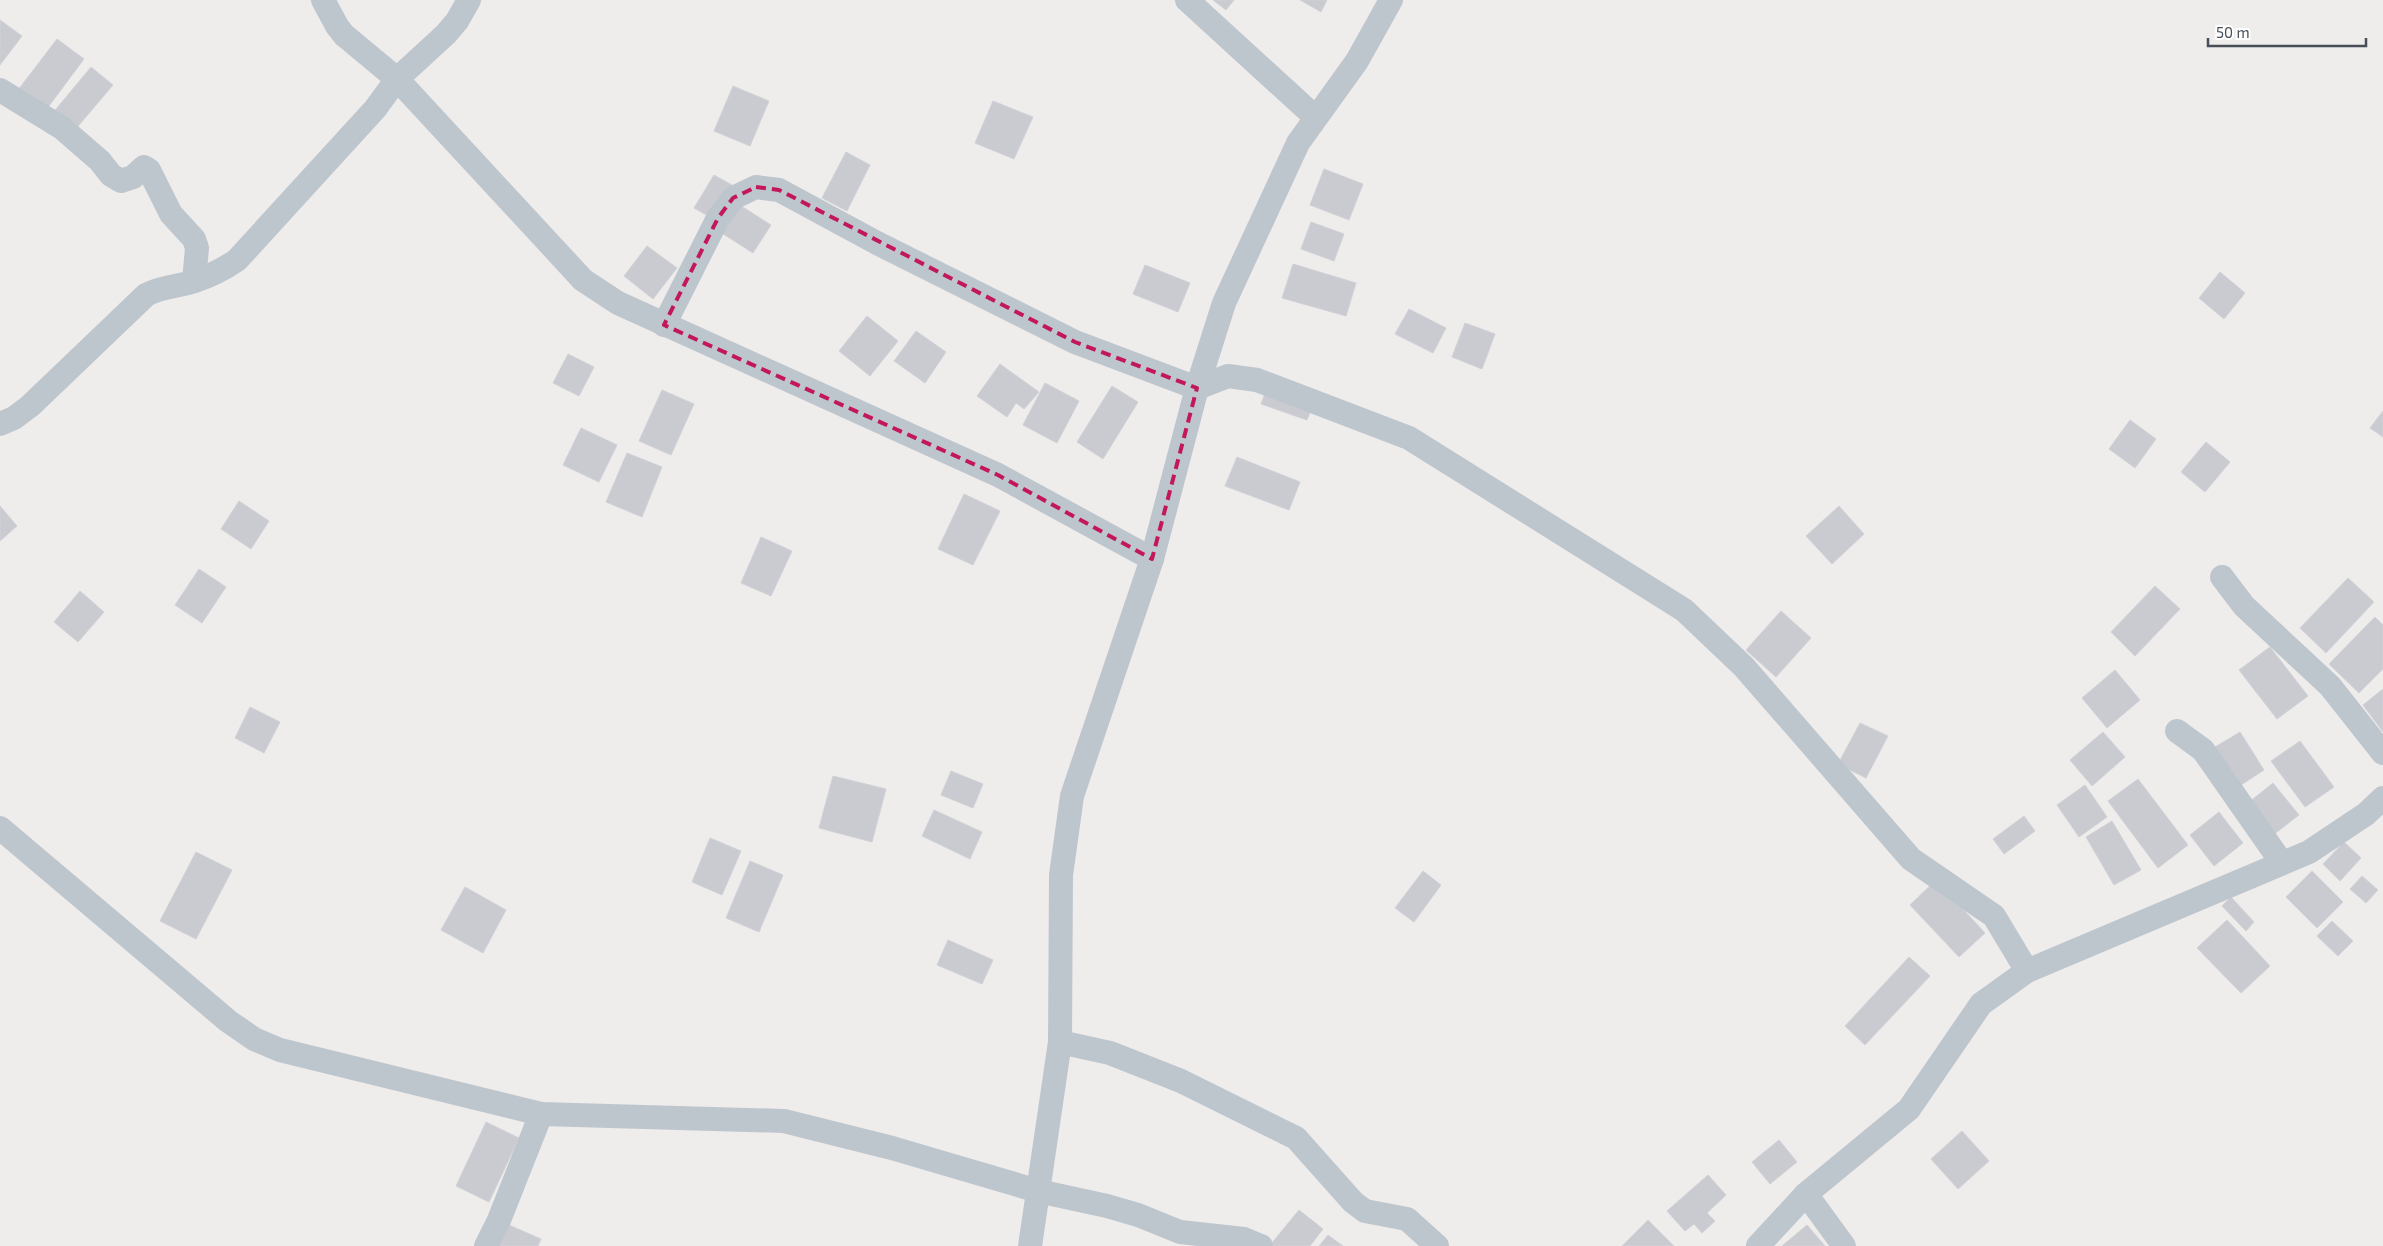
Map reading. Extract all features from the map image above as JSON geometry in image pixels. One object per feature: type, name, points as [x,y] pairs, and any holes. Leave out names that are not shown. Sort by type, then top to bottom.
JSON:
[{"type":"street","points":[[323,0],[344,35],[396,79],[584,280],[618,304],[998,475],[1152,559]]},
{"type":"street","points":[[0,424],[14,418],[30,406],[146,295],[158,288],[194,282],[226,268],[237,260],[375,109],[396,79],[446,34],[457,21],[469,0]]},
{"type":"street","points":[[1188,0],[1315,117]]},
{"type":"street","points":[[1030,1246],[1060,1042],[1061,875],[1072,796],[1152,559],[1197,388],[1224,303],[1272,193],[1298,142],[1357,61],[1391,0]]},
{"type":"street","points":[[0,90],[62,128],[100,161],[111,176],[121,181],[133,177],[144,167],[149,170],[171,214],[194,239],[196,248],[194,282]]},
{"type":"street","points":[[664,325],[718,218],[734,198],[756,187],[779,190],[877,243],[1076,342],[1197,388],[1228,376],[1257,380],[1409,438],[1684,610],[1744,668],[1911,859],[1994,916],[2027,971]]},
{"type":"street","points":[[2222,576],[2244,606],[2330,686],[2383,753]]},
{"type":"street","points":[[2177,731],[2203,750],[2282,864]]},
{"type":"street","points":[[1758,1246],[1806,1194],[1910,1109],[1981,1004],[2027,971],[2309,852],[2366,814],[2383,798]]},
{"type":"street","points":[[0,828],[228,1021],[254,1039],[280,1050],[541,1114],[784,1121],[892,1148],[1038,1192],[1107,1206],[1138,1215],[1180,1232],[1244,1239],[1261,1246]]},
{"type":"street","points":[[1060,1042],[1110,1053],[1181,1081],[1296,1138],[1365,1211],[1407,1219],[1437,1246]]},
{"type":"street","points":[[486,1246],[541,1114]]},
{"type":"street","points":[[1806,1194],[1844,1246]]},
{"type":"highlighted area","points":[[756,187],[779,190],[1075,342],[1197,388],[1152,559],[998,475],[664,325],[718,218],[733,198]]},
{"type":"building","points":[[1213,0],[1234,0],[1226,10]]},
{"type":"building","points":[[1300,0],[1327,0],[1321,12]]},
{"type":"building","points":[[0,20],[22,36],[0,65]]},
{"type":"building","points":[[57,39],[84,59],[46,110],[18,90]]},
{"type":"building","points":[[91,67],[113,85],[74,131],[52,114]]},
{"type":"building","points":[[733,86],[769,101],[750,146],[714,131]]},
{"type":"building","points":[[993,101],[1033,117],[1014,159],[975,143]]},
{"type":"building","points":[[846,152],[870,165],[847,211],[822,198]]},
{"type":"building","points":[[1324,169],[1363,184],[1349,220],[1310,205]]},
{"type":"building","points":[[714,175],[732,185],[712,218],[694,208]]},
{"type":"building","points":[[735,202],[771,225],[753,253],[717,230]]},
{"type":"building","points":[[1311,222],[1344,234],[1334,261],[1301,249]]},
{"type":"building","points":[[647,246],[677,268],[653,299],[624,276]]},
{"type":"building","points":[[1293,264],[1356,283],[1346,316],[1282,298]]},
{"type":"building","points":[[1145,265],[1190,283],[1178,312],[1133,294]]},
{"type":"building","points":[[2220,272],[2245,293],[2224,319],[2199,298]]},
{"type":"building","points":[[1409,309],[1446,328],[1433,353],[1395,334]]},
{"type":"building","points":[[867,316],[898,341],[870,376],[839,351]]},
{"type":"building","points":[[1465,323],[1495,334],[1482,369],[1452,357]]},
{"type":"building","points":[[916,331],[946,352],[925,383],[894,361]]},
{"type":"building","points":[[568,354],[594,367],[579,396],[553,383]]},
{"type":"building","points":[[1000,364],[1039,392],[1024,409],[1016,403],[1007,417],[977,396]]},
{"type":"building","points":[[1045,383],[1079,401],[1057,443],[1023,425]]},
{"type":"building","points":[[1112,386],[1138,402],[1103,459],[1077,442]]},
{"type":"building","points":[[1267,388],[1313,405],[1307,420],[1261,404]]},
{"type":"building","points":[[662,390],[694,404],[671,455],[639,441]]},
{"type":"building","points":[[2383,411],[2383,437],[2370,428]]},
{"type":"building","points":[[2130,420],[2156,439],[2135,468],[2109,449]]},
{"type":"building","points":[[581,428],[617,445],[599,482],[563,465]]},
{"type":"building","points":[[2206,442],[2230,462],[2205,492],[2181,472]]},
{"type":"building","points":[[627,453],[662,467],[642,517],[606,502]]},
{"type":"building","points":[[1237,457],[1300,482],[1289,510],[1225,486]]},
{"type":"building","points":[[964,494],[1000,511],[973,565],[938,549]]},
{"type":"building","points":[[239,501],[269,521],[251,549],[221,529]]},
{"type":"building","points":[[0,506],[17,526],[0,541]]},
{"type":"building","points":[[1839,506],[1864,534],[1832,564],[1806,536]]},
{"type":"building","points":[[761,537],[792,551],[771,596],[741,583]]},
{"type":"building","points":[[199,569],[226,587],[202,623],[175,605]]},
{"type":"building","points":[[2348,578],[2374,602],[2326,653],[2300,628]]},
{"type":"building","points":[[2155,586],[2180,609],[2135,656],[2111,632]]},
{"type":"building","points":[[80,591],[104,612],[78,642],[54,622]]},
{"type":"building","points":[[1781,611],[1811,638],[1776,677],[1746,650]]},
{"type":"building","points":[[2375,617],[2383,625],[2383,669],[2359,693],[2329,664]]},
{"type":"building","points":[[2270,647],[2308,696],[2277,719],[2239,670]]},
{"type":"building","points":[[2115,670],[2140,700],[2107,728],[2082,698]]},
{"type":"building","points":[[2383,689],[2383,732],[2363,705]]},
{"type":"building","points":[[250,707],[280,722],[264,753],[235,738]]},
{"type":"building","points":[[1860,723],[1888,736],[1866,778],[1838,764]]},
{"type":"building","points":[[2103,732],[2125,757],[2092,786],[2070,760]]},
{"type":"building","points":[[2240,732],[2264,770],[2235,789],[2210,750]]},
{"type":"building","points":[[2300,741],[2334,787],[2305,807],[2271,761]]},
{"type":"building","points":[[951,771],[983,784],[973,808],[941,795]]},
{"type":"building","points":[[833,776],[886,789],[872,842],[819,828]]},
{"type":"building","points":[[2138,779],[2188,845],[2158,868],[2108,801]]},
{"type":"building","points":[[2273,783],[2299,815],[2268,839],[2243,807]]},
{"type":"building","points":[[2085,785],[2107,817],[2079,837],[2057,805]]},
{"type":"building","points":[[934,810],[982,832],[970,859],[922,836]]},
{"type":"building","points":[[2219,812],[2243,843],[2214,866],[2190,835]]},
{"type":"building","points":[[2024,816],[2035,831],[2004,854],[1993,839]]},
{"type":"building","points":[[2112,821],[2141,870],[2114,885],[2086,837]]},
{"type":"building","points":[[710,838],[741,851],[722,895],[692,882]]},
{"type":"building","points":[[2344,842],[2361,858],[2340,881],[2323,864]]},
{"type":"building","points":[[196,852],[232,870],[196,939],[160,921]]},
{"type":"building","points":[[750,861],[783,875],[759,932],[726,918]]},
{"type":"building","points":[[1423,871],[1441,885],[1414,922],[1395,908]]},
{"type":"building","points":[[2312,871],[2343,902],[2317,928],[2286,897]]},
{"type":"building","points":[[2362,876],[2378,890],[2366,903],[2350,889]]},
{"type":"building","points":[[1936,880],[1985,933],[1959,957],[1910,905]]},
{"type":"building","points":[[465,887],[506,910],[483,953],[441,930]]},
{"type":"building","points":[[2231,897],[2254,922],[2246,931],[2222,906]]},
{"type":"building","points":[[2227,920],[2270,966],[2241,993],[2197,948]]},
{"type":"building","points":[[2332,921],[2353,941],[2338,956],[2317,936]]},
{"type":"building","points":[[948,940],[993,960],[982,984],[937,965]]},
{"type":"building","points":[[1909,957],[1930,976],[1865,1045],[1845,1026]]},
{"type":"building","points":[[486,1122],[519,1138],[489,1202],[456,1186]]},
{"type":"building","points":[[1962,1131],[1989,1161],[1958,1189],[1931,1159]]},
{"type":"building","points":[[1779,1140],[1797,1162],[1770,1184],[1752,1162]]},
{"type":"building","points":[[1708,1175],[1726,1195],[1707,1213],[1715,1221],[1702,1233],[1694,1224],[1685,1231],[1667,1211]]},
{"type":"building","points":[[1299,1210],[1323,1229],[1310,1246],[1273,1246],[1271,1244]]},
{"type":"building","points":[[1648,1220],[1674,1246],[1622,1246]]},
{"type":"building","points":[[502,1222],[541,1239],[538,1246],[492,1246]]},
{"type":"building","points":[[1807,1225],[1825,1246],[1782,1246]]},
{"type":"building","points":[[1328,1235],[1343,1246],[1319,1246]]}]
